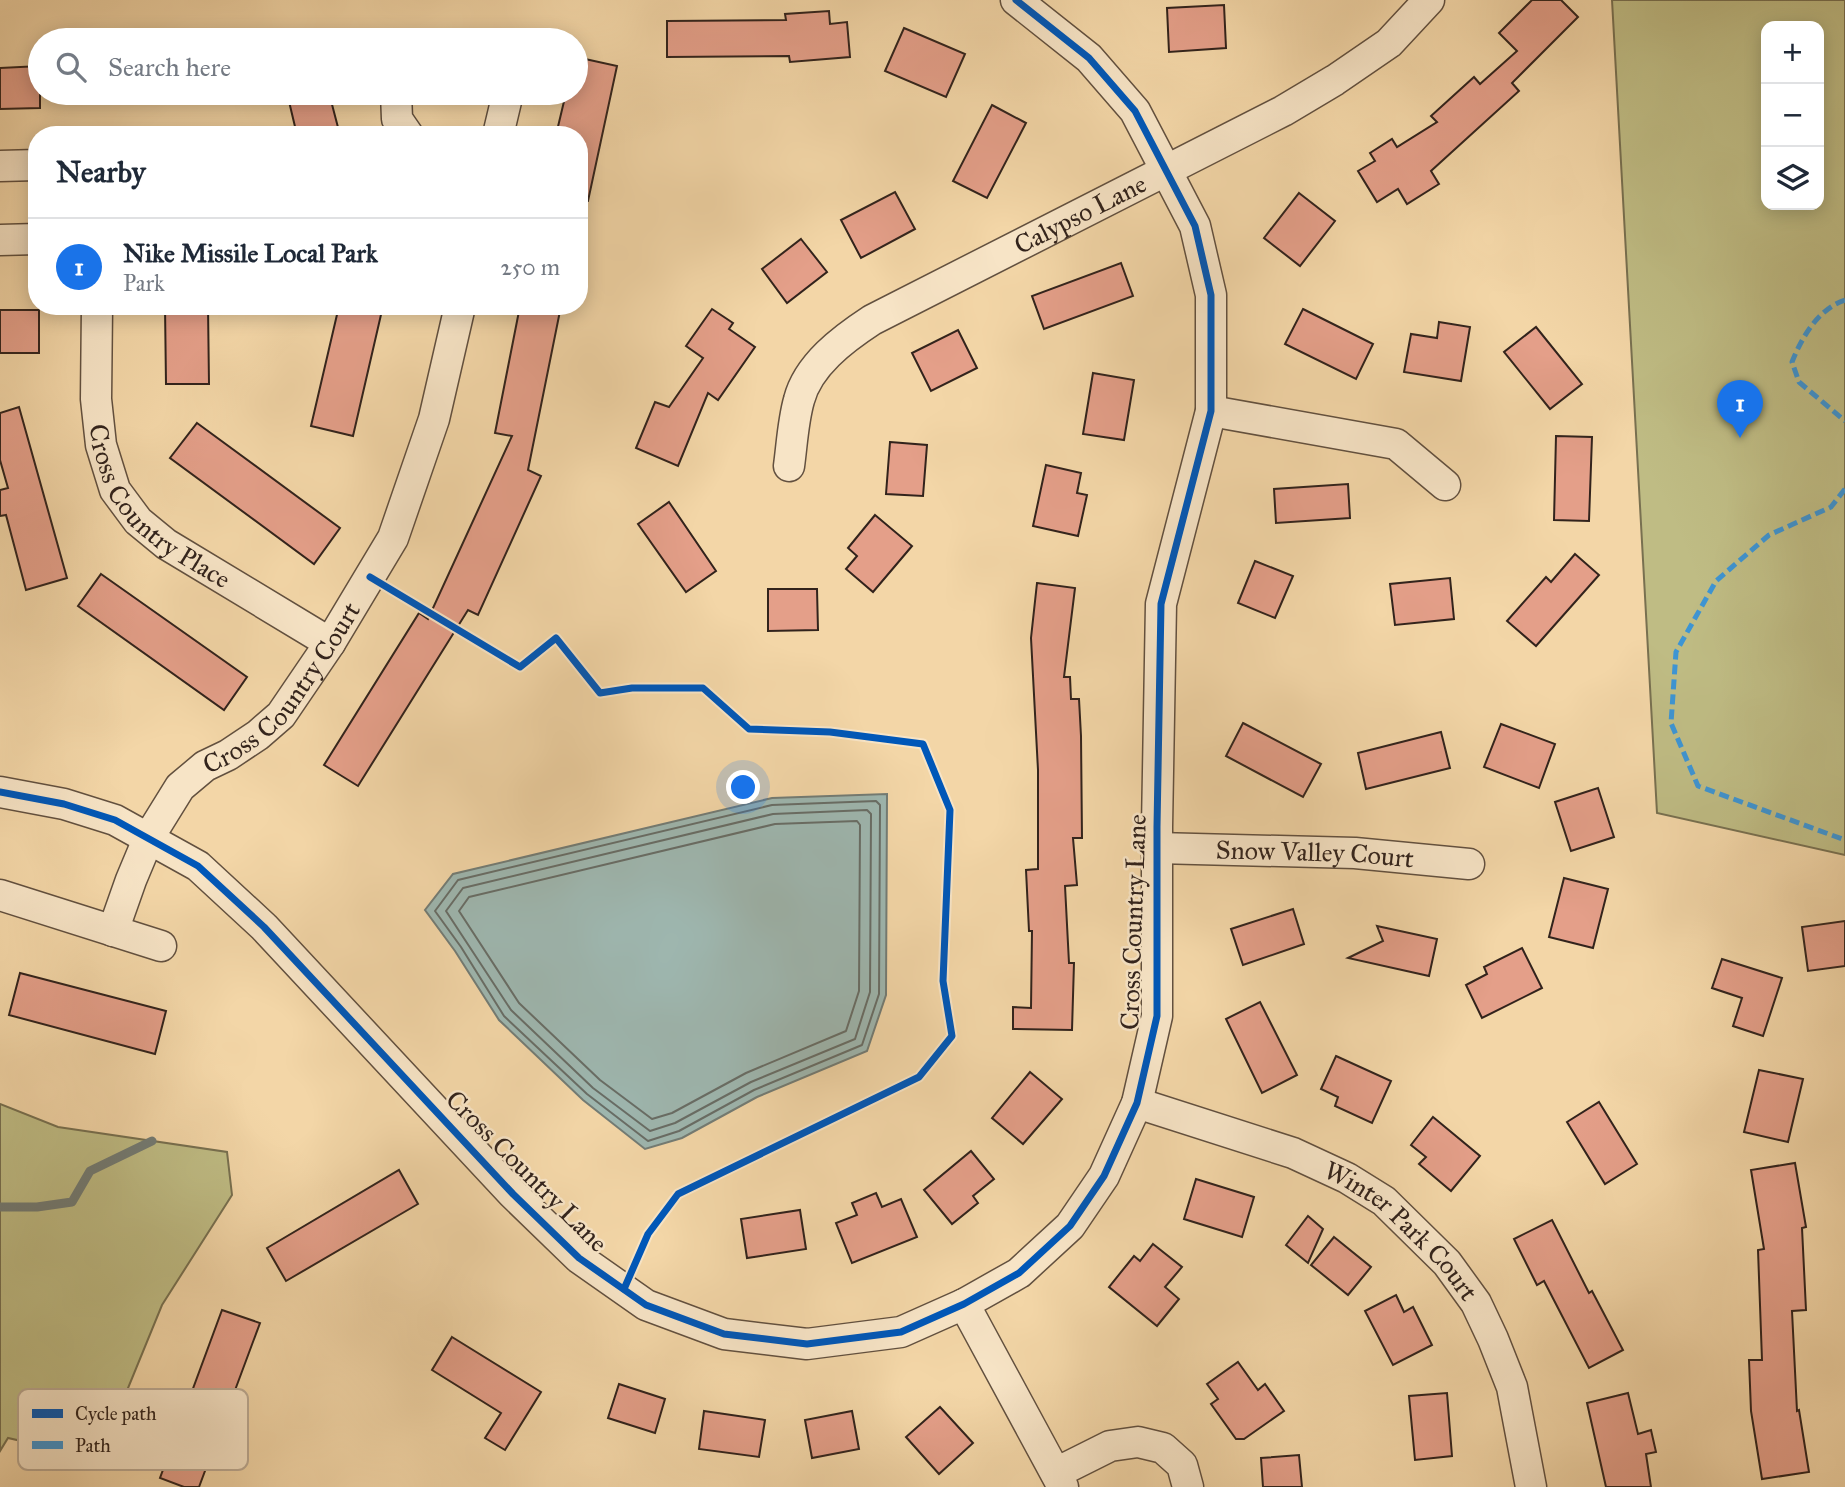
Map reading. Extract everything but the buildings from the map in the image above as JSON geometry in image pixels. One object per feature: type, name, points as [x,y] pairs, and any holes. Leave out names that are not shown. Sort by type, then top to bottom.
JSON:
[{"type":"street","name":"Cross Country Lane","points":[[0,792],[64,804],[115,820],[198,866],[264,927],[513,1194],[579,1258],[646,1305],[724,1334],[807,1345],[901,1332],[964,1304],[1019,1273],[1070,1226],[1104,1176],[1137,1103],[1157,1016],[1161,604],[1211,411],[1211,295],[1195,226],[1135,111],[1089,58],[1016,0]]},
{"type":"street","name":"Calypso Lane","points":[[789,466],[799,399],[811,375],[851,334],[872,320],[1283,111],[1389,43],[1429,0]]},
{"type":"street","points":[[396,105],[397,119],[402,126]]},
{"type":"street","points":[[500,126],[505,105]]},
{"type":"street","points":[[0,166],[28,165]]},
{"type":"street","points":[[0,240],[28,239]]},
{"type":"street","name":"Cross Country Place","points":[[97,315],[96,399],[101,445],[115,490],[138,521],[166,544],[330,643]]},
{"type":"street","name":"Cross Country Court","points":[[113,931],[149,837],[180,787],[205,766],[228,755],[258,735],[281,715],[330,643],[393,538],[434,419],[458,315]]},
{"type":"street","points":[[1211,411],[1396,443],[1445,485]]},
{"type":"street","name":"Snow Valley Court","points":[[1157,848],[1355,853],[1469,864]]},
{"type":"street","points":[[0,895],[161,946]]},
{"type":"street","name":"Winter Park Court","points":[[1137,1103],[1293,1153],[1348,1178],[1384,1201],[1447,1263],[1476,1303],[1512,1387],[1531,1487]]},
{"type":"street","points":[[964,1304],[1060,1480],[1110,1447],[1138,1442],[1163,1448],[1182,1465],[1188,1487]]},
{"type":"shaded area","points":[[1612,0],[1845,0],[1845,855],[1657,813]]},
{"type":"shaded area","points":[[0,1104],[58,1127],[227,1152],[232,1195],[162,1305],[128,1389],[18,1389],[18,1440],[8,1438],[0,1451]]},
{"type":"water","points":[[887,794],[886,995],[867,1051],[757,1097],[682,1138],[645,1149],[583,1100],[499,1020],[425,910],[453,874],[772,798]]},
{"type":"waterway","points":[[0,1207],[37,1207],[72,1202],[90,1171],[152,1141]]},
{"type":"marked path","points":[[1845,300],[1827,310],[1812,325],[1792,362],[1799,382],[1845,421]]},
{"type":"marked path","points":[[1845,489],[1831,507],[1769,535],[1716,581],[1676,652],[1671,723],[1698,786],[1845,840]]},
{"type":"cycle path","points":[[0,792],[64,804],[115,820],[198,866],[264,927],[513,1194],[579,1258],[646,1305],[724,1334],[807,1344],[901,1332],[964,1304],[1019,1273],[1070,1226],[1104,1176],[1137,1103],[1157,1016],[1161,604],[1211,411],[1211,295],[1195,226],[1135,111],[1089,58],[1016,0]]},
{"type":"cycle path","points":[[370,577],[520,667],[556,638],[600,693],[632,688],[703,688],[749,729],[830,732],[923,744],[950,810],[943,981],[952,1036],[919,1077],[678,1194],[648,1234],[624,1289]]},
{"type":"place","name":"Nike Missile Local Park","points":[[1740,438]]}]
